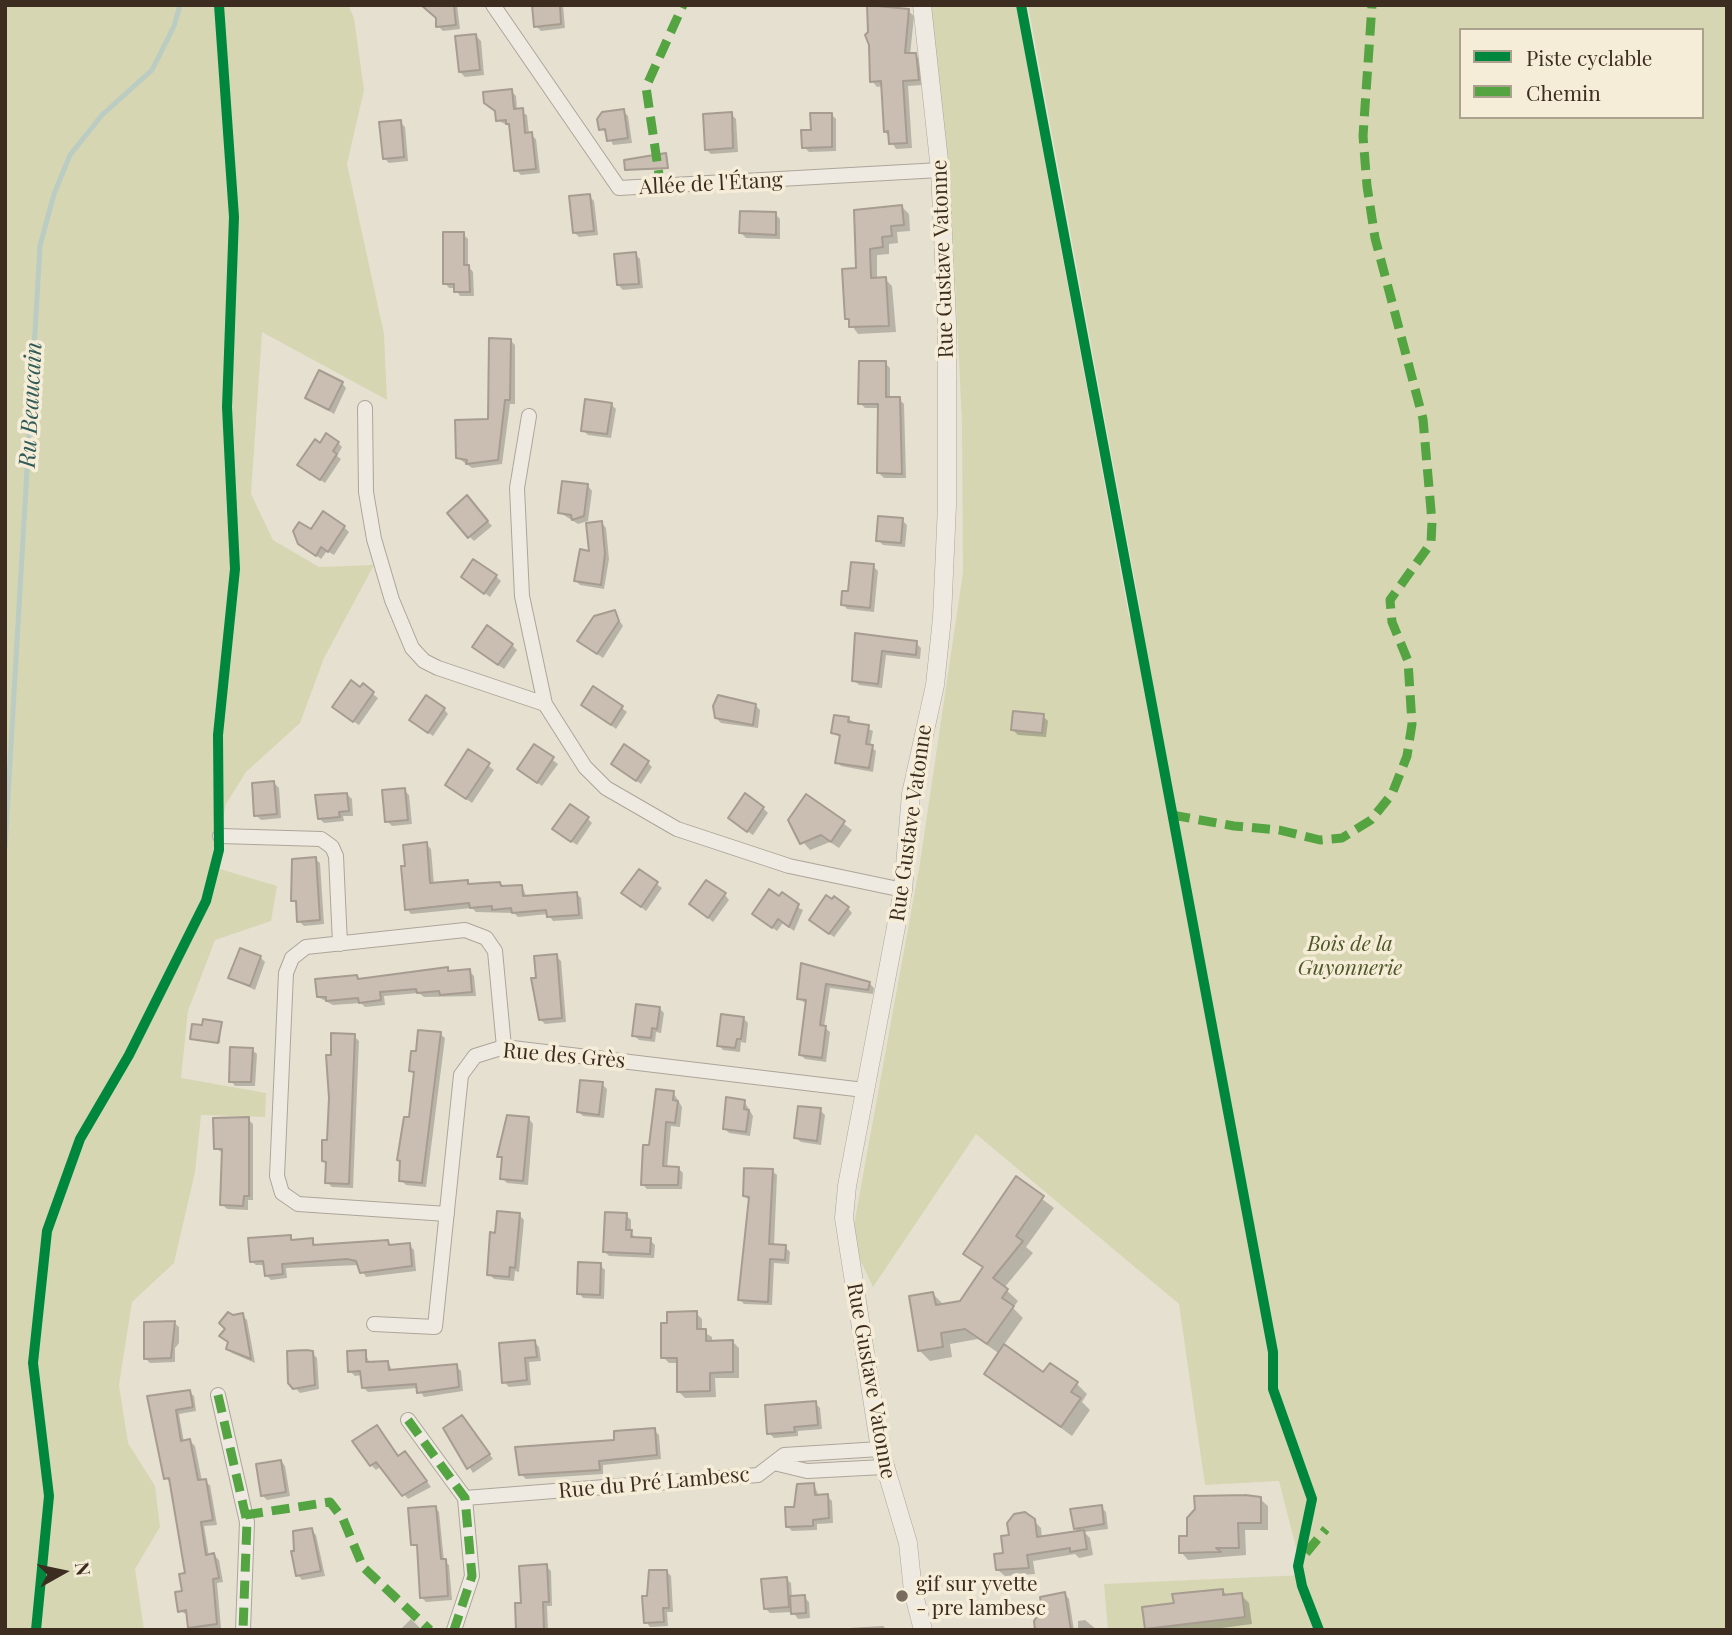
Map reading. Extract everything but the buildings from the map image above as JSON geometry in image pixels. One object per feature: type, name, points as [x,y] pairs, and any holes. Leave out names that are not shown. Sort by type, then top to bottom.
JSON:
[{"type":"street","name":"Allée de l'Étang","points":[[493,5],[619,188],[940,170]]},
{"type":"street","name":"Rue Gustave Vatonne","points":[[922,5],[940,170],[947,322],[947,505],[942,618],[935,685],[911,794],[903,890],[864,1090],[844,1218],[880,1449],[908,1543],[913,1591],[923,1630]]},
{"type":"street","points":[[365,408],[366,492],[374,539],[392,600],[412,648],[424,661],[438,668],[544,704]]},
{"type":"street","points":[[529,416],[517,488],[518,570],[544,704],[594,778],[658,820],[710,841],[789,866],[903,890]]},
{"type":"street","points":[[220,836],[321,839],[332,846],[336,856],[340,944]]},
{"type":"street","points":[[447,1214],[298,1204],[282,1193],[277,1176],[286,973],[292,958],[306,947],[465,930],[486,938],[495,951],[504,1047]]},
{"type":"street","name":"Rue des Grès","points":[[374,1324],[435,1327],[461,1075],[475,1056],[504,1047],[864,1090]]},
{"type":"street","points":[[218,1395],[247,1522],[243,1630]]},
{"type":"street","points":[[408,1420],[465,1498],[472,1576],[454,1630]]},
{"type":"street","name":"Rue du Pré Lambesc","points":[[465,1498],[758,1475],[784,1455],[880,1449]]},
{"type":"street","points":[[774,1463],[807,1471],[884,1467]]},
{"type":"green space","points":[[5,5],[348,5],[354,18],[364,90],[347,164],[384,334],[387,400],[262,332],[251,494],[273,540],[319,567],[374,565],[324,658],[300,723],[246,772],[226,804],[213,867],[277,886],[271,921],[215,940],[188,1011],[181,1078],[266,1093],[265,1117],[201,1115],[195,1172],[174,1263],[132,1302],[119,1385],[128,1443],[155,1486],[160,1527],[135,1569],[144,1630],[5,1630]]},
{"type":"green space","name":"Bois de la Guyonnerie","points":[[928,5],[1016,5],[1129,617],[1141,614],[1028,5],[1727,5],[1727,1630],[1108,1630],[1104,1584],[1303,1575],[1279,1481],[1205,1485],[1179,1304],[976,1134],[873,1287],[851,1241],[920,863],[963,572],[962,422],[953,239]]},
{"type":"waterway","name":"Ru Beaucain","points":[[5,848],[40,246],[54,194],[70,155],[102,115],[152,70],[174,26],[180,5]]},
{"type":"marked path","points":[[661,188],[646,87],[683,5]]},
{"type":"marked path","points":[[1172,815],[1234,826],[1279,830],[1320,840],[1342,838],[1371,820],[1392,794],[1407,756],[1412,724],[1408,661],[1392,622],[1390,600],[1431,543],[1432,522],[1423,419],[1375,238],[1367,186],[1363,136],[1372,5]]},
{"type":"marked path","points":[[218,1395],[247,1522],[243,1630]]},
{"type":"marked path","points":[[408,1420],[465,1498],[472,1576],[454,1630]]},
{"type":"marked path","points":[[245,1515],[330,1502],[343,1519],[363,1567],[430,1630]]},
{"type":"marked path","points":[[1306,1553],[1326,1529]]},
{"type":"cycle path","points":[[36,1630],[49,1496],[33,1363],[47,1231],[80,1139],[129,1055],[206,901],[219,850],[218,735],[235,569],[227,407],[234,217],[219,5]]},
{"type":"cycle path","points":[[1021,5],[1273,1352],[1273,1389],[1312,1499],[1298,1566],[1302,1586],[1319,1630]]},
{"type":"place","name":"gif sur yvette - pre lambesc","points":[[902,1596]]}]
